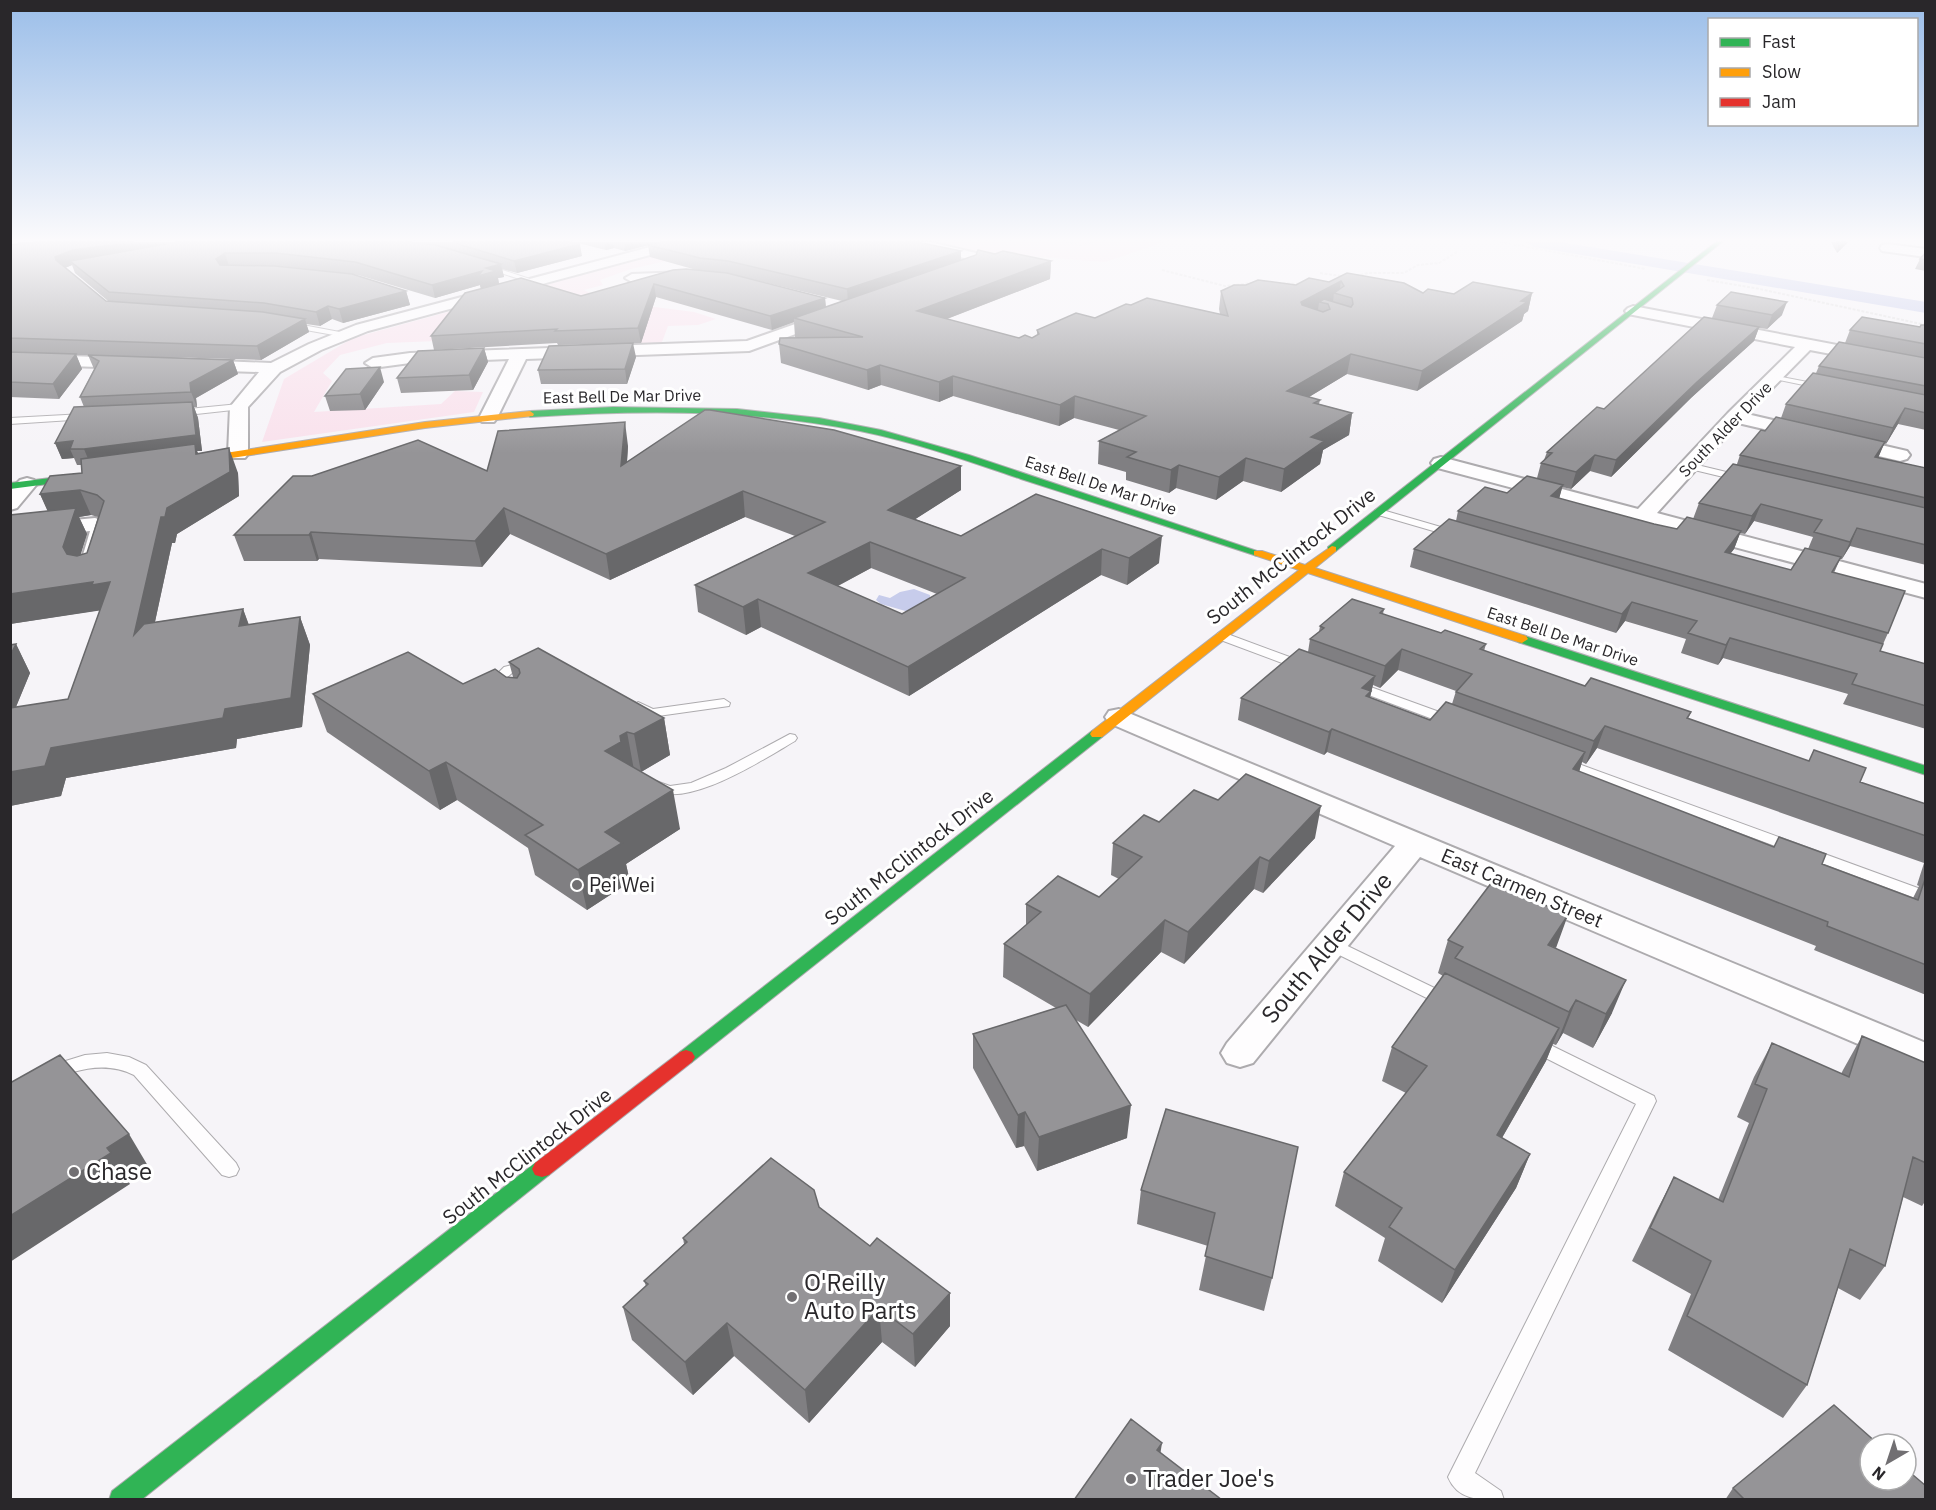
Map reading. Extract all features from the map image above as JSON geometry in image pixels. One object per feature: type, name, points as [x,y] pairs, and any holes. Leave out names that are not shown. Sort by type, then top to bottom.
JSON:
[{"type":"main road","name":"South McClintock Drive","points":[[121,1500],[1306,570],[1630,312]]},
{"type":"main road","name":"East Bell De Mar Drive","points":[[168,464],[488,418],[570,411],[673,409],[752,413],[853,426],[938,448],[1926,771]]},
{"type":"main road","points":[[19,485],[111,473]]},
{"type":"street","points":[[238,454],[239,407],[274,368],[315,346],[422,312]]},
{"type":"street","points":[[374,363],[410,358],[748,346],[825,312]]},
{"type":"street","points":[[1640,312],[1926,367]]},
{"type":"street","name":"South Alder Drive","points":[[1643,516],[1734,417],[1808,344]]},
{"type":"street","points":[[488,418],[520,354]]},
{"type":"street","points":[[10,359],[141,363]]},
{"type":"street","points":[[177,365],[274,368]]},
{"type":"street","points":[[1734,417],[1900,455]]},
{"type":"street","points":[[1441,463],[1926,591]]},
{"type":"street","points":[[10,532],[36,520],[44,505],[64,480]]},
{"type":"street","points":[[10,504],[19,485]]},
{"type":"street","points":[[10,532],[95,524],[102,528],[89,574]]},
{"type":"street","name":"East Carmen Street","points":[[1119,717],[1926,1059]]},
{"type":"street","name":"South Alder Drive","points":[[1240,1053],[1415,842]]},
{"type":"lane","points":[[279,323],[345,335]]},
{"type":"lane","points":[[1775,377],[1827,388]]},
{"type":"lane","points":[[170,413],[239,407]]},
{"type":"lane","points":[[10,421],[90,417]]},
{"type":"lane","points":[[1689,466],[1746,480]]},
{"type":"lane","points":[[1379,512],[1470,539]]},
{"type":"lane","points":[[1222,636],[1315,670]]},
{"type":"lane","points":[[504,697],[496,691],[497,680],[508,670],[543,662]]},
{"type":"lane","points":[[1337,679],[1459,724]]},
{"type":"lane","points":[[625,699],[651,713],[724,704]]},
{"type":"lane","points":[[644,779],[670,791],[688,788],[725,774],[790,738]]},
{"type":"lane","points":[[1548,757],[1926,897]]},
{"type":"lane","points":[[1331,944],[1466,1010]]},
{"type":"lane","points":[[1492,1500],[1460,1478],[1647,1101],[1519,1037]]},
{"type":"lane","points":[[40,1079],[72,1064],[94,1060],[113,1059],[129,1063],[140,1070],[229,1169]]},
{"type":"path","points":[[1868,312],[1926,325]]},
{"type":"shaded area","points":[[446,312],[695,312],[716,319],[698,325],[668,326],[662,342],[685,342],[684,345],[617,346],[619,341],[643,334],[648,319],[437,341],[387,343],[340,355],[323,373],[332,381],[314,412],[441,404],[455,391],[483,392],[474,412],[262,442],[284,379],[353,338]]},
{"type":"water","points":[[914,589],[930,595],[930,602],[916,614],[881,604],[876,600],[879,595],[890,598],[900,592]]},
{"type":"building","points":[[10,312],[266,312],[305,319],[257,346],[10,338]]},
{"type":"building","points":[[450,312],[644,312],[638,328],[555,331],[557,329],[431,336]]},
{"type":"building","points":[[757,312],[781,312],[770,316]]},
{"type":"building","points":[[810,312],[923,312],[1019,338],[1025,335],[1032,338],[1039,334],[1037,330],[1076,313],[1095,318],[1107,312],[1212,312],[1228,316],[1227,312],[1511,312],[1422,371],[1351,354],[1287,391],[1320,400],[1314,403],[1352,413],[1311,437],[1324,441],[1284,469],[1246,458],[1219,477],[1179,465],[1171,470],[1127,457],[1136,452],[1099,441],[1146,416],[1075,396],[1060,405],[953,376],[939,382],[880,365],[867,370],[779,344],[780,338],[863,337],[794,318]]},
{"type":"building","points":[[1704,317],[1759,327],[1697,382],[1616,460],[1595,455],[1576,472],[1541,463],[1552,453],[1547,452],[1597,407],[1604,409]]},
{"type":"building","points":[[1862,317],[1920,327],[1926,325],[1926,344],[1850,330]]},
{"type":"building","points":[[1839,342],[1926,358],[1926,386],[1819,366]]},
{"type":"building","points":[[633,343],[625,369],[538,370],[549,346]]},
{"type":"building","points":[[484,348],[469,375],[397,378],[418,351]]},
{"type":"building","points":[[10,352],[76,354],[53,384],[10,382]]},
{"type":"building","points":[[88,355],[233,360],[190,383],[191,392],[80,397],[99,361]]},
{"type":"building","points":[[380,367],[360,394],[325,396],[346,369]]},
{"type":"building","points":[[1813,373],[1926,395],[1926,413],[1905,408],[1893,428],[1786,404]]},
{"type":"building","points":[[192,402],[196,435],[84,449],[70,449],[73,441],[55,443],[74,407]]},
{"type":"building","points":[[705,410],[710,410],[834,430],[961,466],[888,510],[961,536],[1036,494],[1162,536],[1129,558],[1102,549],[908,667],[758,599],[743,607],[695,585],[825,522],[743,491],[606,554],[504,508],[475,541],[311,532],[309,535],[234,535],[293,476],[312,476],[418,440],[487,471],[498,431],[625,422],[621,466]],"holes":[[[870,542],[965,578],[902,614],[808,573]]]},
{"type":"building","points":[[1776,417],[1885,442],[1875,457],[1926,468],[1926,498],[1740,455],[1761,430],[1765,431]]},
{"type":"building","points":[[195,444],[196,454],[229,448],[230,472],[167,508],[165,517],[161,517],[134,635],[144,624],[243,609],[239,626],[300,617],[291,698],[225,709],[223,718],[51,748],[45,766],[10,772],[10,708],[68,699],[110,582],[92,585],[93,582],[10,594],[10,515],[76,508],[63,547],[67,554],[77,556],[87,553],[104,501],[97,495],[80,490],[40,494],[50,476],[82,473],[81,459]]},
{"type":"building","points":[[1733,464],[1926,508],[1926,545],[1857,528],[1850,542],[1814,532],[1822,520],[1761,504],[1752,516],[1699,503]]},
{"type":"building","points":[[1527,476],[1563,485],[1551,496],[1654,524],[1677,529],[1687,517],[1741,531],[1725,552],[1791,570],[1805,548],[1841,557],[1832,572],[1905,591],[1888,633],[1458,511],[1485,487],[1507,493]]},
{"type":"building","points":[[1449,519],[1883,644],[1880,651],[1926,664],[1926,706],[1852,684],[1857,674],[1730,638],[1726,645],[1688,633],[1697,621],[1632,602],[1622,614],[1414,549]]},
{"type":"building","points":[[1352,599],[1384,609],[1380,613],[1441,633],[1445,630],[1486,644],[1480,649],[1585,686],[1591,678],[1691,712],[1687,718],[1809,761],[1814,750],[1866,768],[1860,782],[1926,804],[1926,836],[1605,726],[1594,741],[1456,692],[1472,674],[1402,649],[1385,666],[1310,639],[1324,628],[1320,626]]},
{"type":"building","points":[[16,644],[10,656],[10,645]]},
{"type":"building","points":[[538,648],[664,718],[634,734],[627,732],[620,736],[621,742],[605,751],[673,790],[605,832],[622,843],[578,870],[525,835],[543,825],[446,762],[429,771],[313,694],[408,652],[463,684],[495,669],[506,677],[517,678],[520,673],[519,669],[509,662]]},
{"type":"building","points":[[1299,649],[1375,676],[1362,688],[1371,691],[1366,696],[1430,720],[1446,702],[1585,752],[1573,769],[1774,847],[1779,837],[1826,854],[1822,864],[1918,900],[1926,876],[1926,965],[1827,926],[1828,922],[1332,729],[1329,732],[1241,698]]},
{"type":"building","points":[[1246,774],[1321,806],[1269,861],[1260,857],[1188,932],[1165,920],[1090,994],[1004,944],[1041,912],[1026,904],[1058,876],[1099,897],[1142,857],[1113,843],[1144,815],[1159,822],[1194,790],[1218,800]]},
{"type":"building","points":[[1492,882],[1568,915],[1548,945],[1626,980],[1606,1014],[1576,1000],[1569,1012],[1455,958],[1463,947],[1448,940]]},
{"type":"building","points":[[1445,973],[1559,1028],[1497,1135],[1530,1154],[1455,1270],[1389,1227],[1402,1208],[1344,1172],[1427,1066],[1392,1047]]},
{"type":"building","points":[[1066,1005],[1131,1105],[1039,1137],[1025,1112],[1018,1115],[973,1034]]},
{"type":"building","points":[[1862,1036],[1926,1063],[1926,1163],[1913,1157],[1885,1266],[1850,1249],[1807,1385],[1687,1316],[1711,1261],[1650,1228],[1674,1177],[1723,1202],[1767,1089],[1755,1084],[1772,1043],[1849,1077]]},
{"type":"building","points":[[60,1055],[129,1134],[107,1148],[111,1153],[10,1216],[10,1083]]},
{"type":"building","points":[[1166,1109],[1298,1147],[1272,1278],[1205,1256],[1215,1213],[1141,1190]]},
{"type":"building","name":"O'Reilly Auto Parts","points":[[771,1158],[814,1190],[819,1207],[870,1246],[877,1238],[950,1293],[913,1334],[879,1308],[805,1390],[727,1323],[685,1362],[623,1307],[648,1284],[644,1281],[687,1242],[683,1238]]},
{"type":"building","points":[[1834,1405],[1864,1432],[1858,1432],[1858,1492],[1918,1492],[1918,1479],[1926,1486],[1926,1500],[1745,1500],[1733,1488]]},
{"type":"building","points":[[1131,1419],[1162,1443],[1157,1450],[1222,1500],[1074,1500]]},
{"type":"traffic: fast","points":[[1332,549],[1630,312]]},
{"type":"traffic: fast","points":[[530,414],[571,411],[695,410],[778,415],[860,428],[945,450],[1258,553]]},
{"type":"traffic: fast","points":[[10,486],[91,476]]},
{"type":"traffic: fast","points":[[1522,639],[1926,771]]},
{"type":"traffic: fast","points":[[686,1057],[1097,734]]},
{"type":"traffic: fast","points":[[121,1500],[542,1169]]},
{"type":"traffic: slow","points":[[186,462],[425,425],[530,414]]},
{"type":"traffic: slow","points":[[1097,734],[1332,549]]},
{"type":"traffic: slow","points":[[1258,553],[1522,639]]},
{"type":"traffic: jam","points":[[542,1169],[686,1057]]},
{"type":"place","name":"Pei Wei","points":[[577,885]]},
{"type":"place","name":"Chase","points":[[74,1172]]},
{"type":"place","name":"O'Reilly Auto Parts","points":[[792,1297]]},
{"type":"place","name":"Trader Joe's","points":[[1131,1479]]}]
